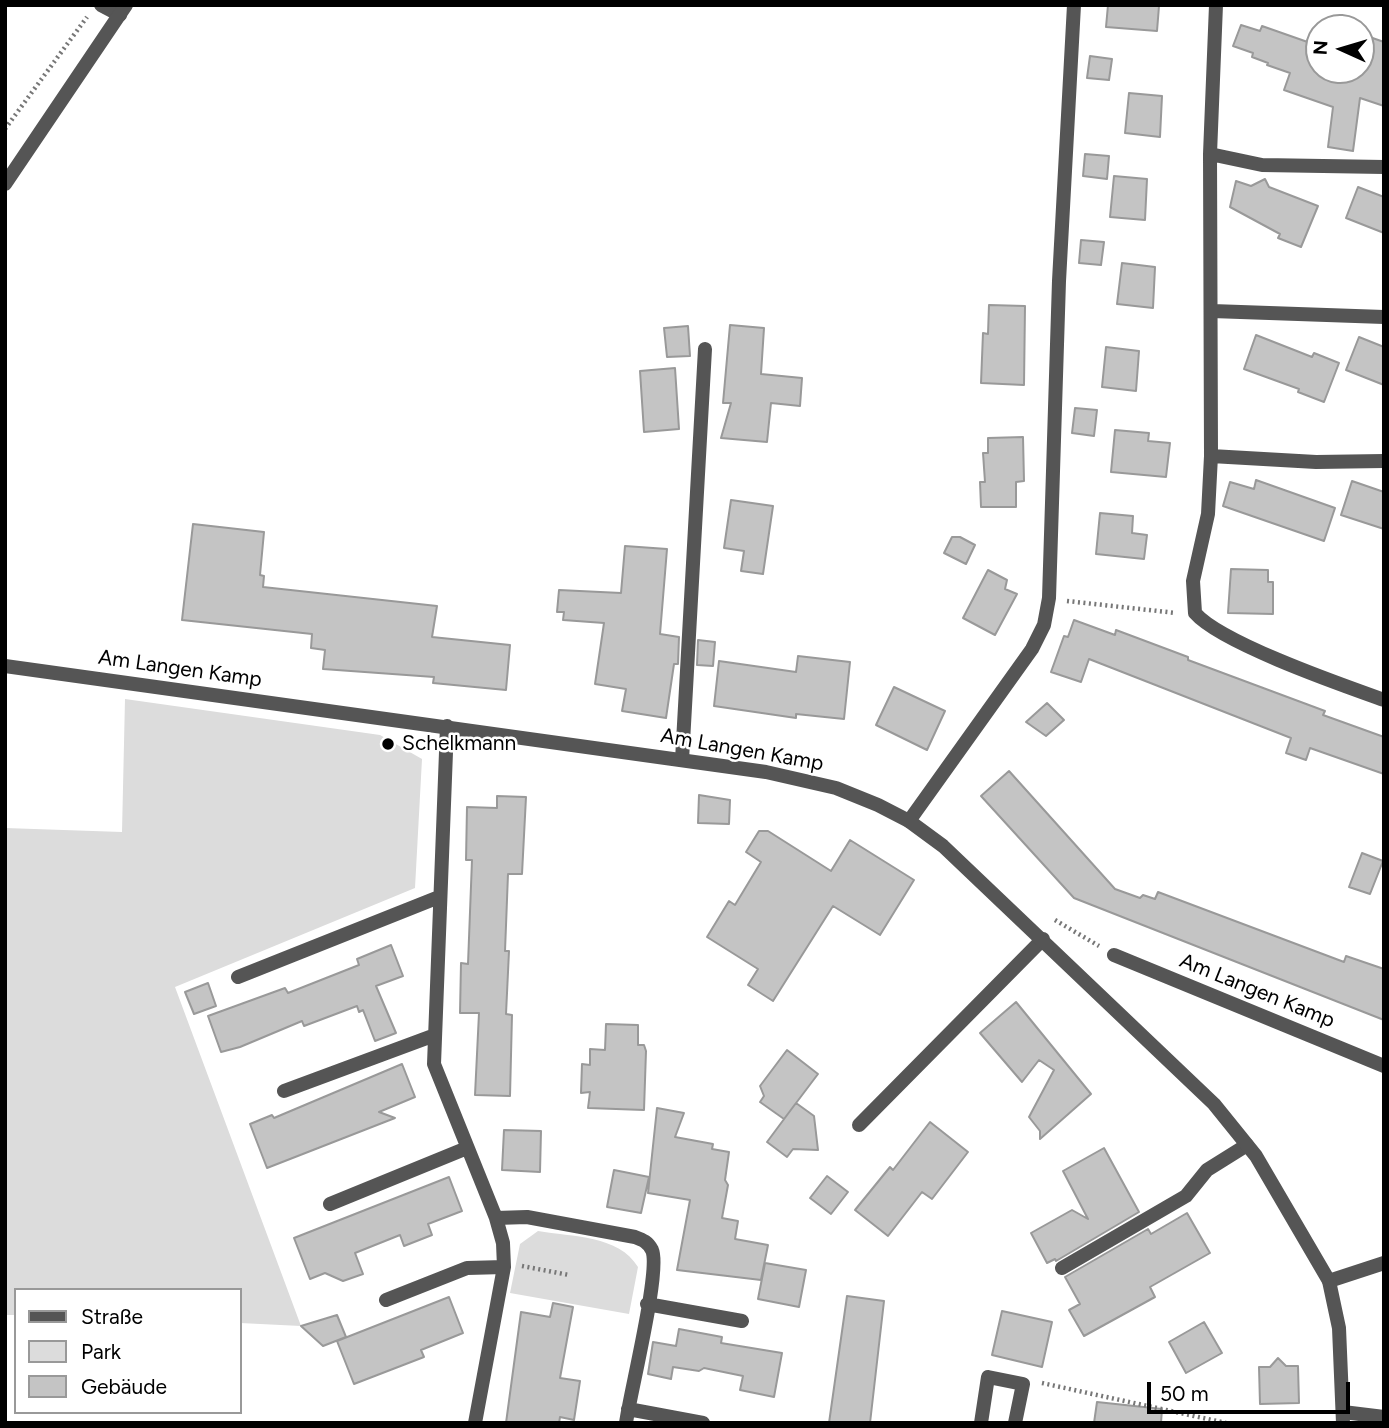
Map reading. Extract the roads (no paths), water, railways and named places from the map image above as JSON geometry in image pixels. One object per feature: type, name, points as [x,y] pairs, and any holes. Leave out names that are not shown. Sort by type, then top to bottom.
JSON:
[{"type":"street","points":[[5,184],[123,10],[101,5]]},
{"type":"street","points":[[909,821],[1032,649],[1044,625],[1049,598],[1059,282],[1074,5]]},
{"type":"street","points":[[1216,5],[1210,154],[1211,456],[1208,514],[1193,581],[1195,613],[1216,630],[1328,680],[1384,700]]},
{"type":"street","points":[[1210,154],[1262,165],[1384,166]]},
{"type":"street","points":[[1212,311],[1384,317]]},
{"type":"street","points":[[682,760],[705,349]]},
{"type":"street","points":[[1211,456],[1316,462],[1384,461]]},
{"type":"street","name":"Am Langen Kamp","points":[[5,666],[766,772],[836,788],[909,821],[943,846],[1043,939],[1214,1104],[1247,1145],[1297,1223],[1329,1281],[1339,1328],[1343,1417]]},
{"type":"street","points":[[447,726],[435,1064],[496,1218],[503,1243],[504,1267],[475,1423]]},
{"type":"street","points":[[238,977],[439,897]]},
{"type":"street","points":[[859,1125],[1043,939]]},
{"type":"street","name":"Am Langen Kamp","points":[[1114,955],[1384,1066]]},
{"type":"street","points":[[284,1091],[435,1035]]},
{"type":"street","points":[[1062,1268],[1186,1196],[1207,1170],[1247,1145]]},
{"type":"street","points":[[330,1204],[467,1148]]},
{"type":"street","points":[[496,1218],[527,1217],[646,1241],[654,1260],[627,1416],[703,1423]]},
{"type":"street","points":[[1329,1281],[1384,1263]]},
{"type":"street","points":[[386,1300],[467,1268],[504,1267]]},
{"type":"street","points":[[647,1304],[742,1321]]},
{"type":"street","points":[[981,1423],[988,1377],[1023,1384],[1015,1423]]},
{"type":"street","points":[[1343,1417],[1384,1417]]},
{"type":"place","name":"Schelkmann","points":[[388,744]]}]
